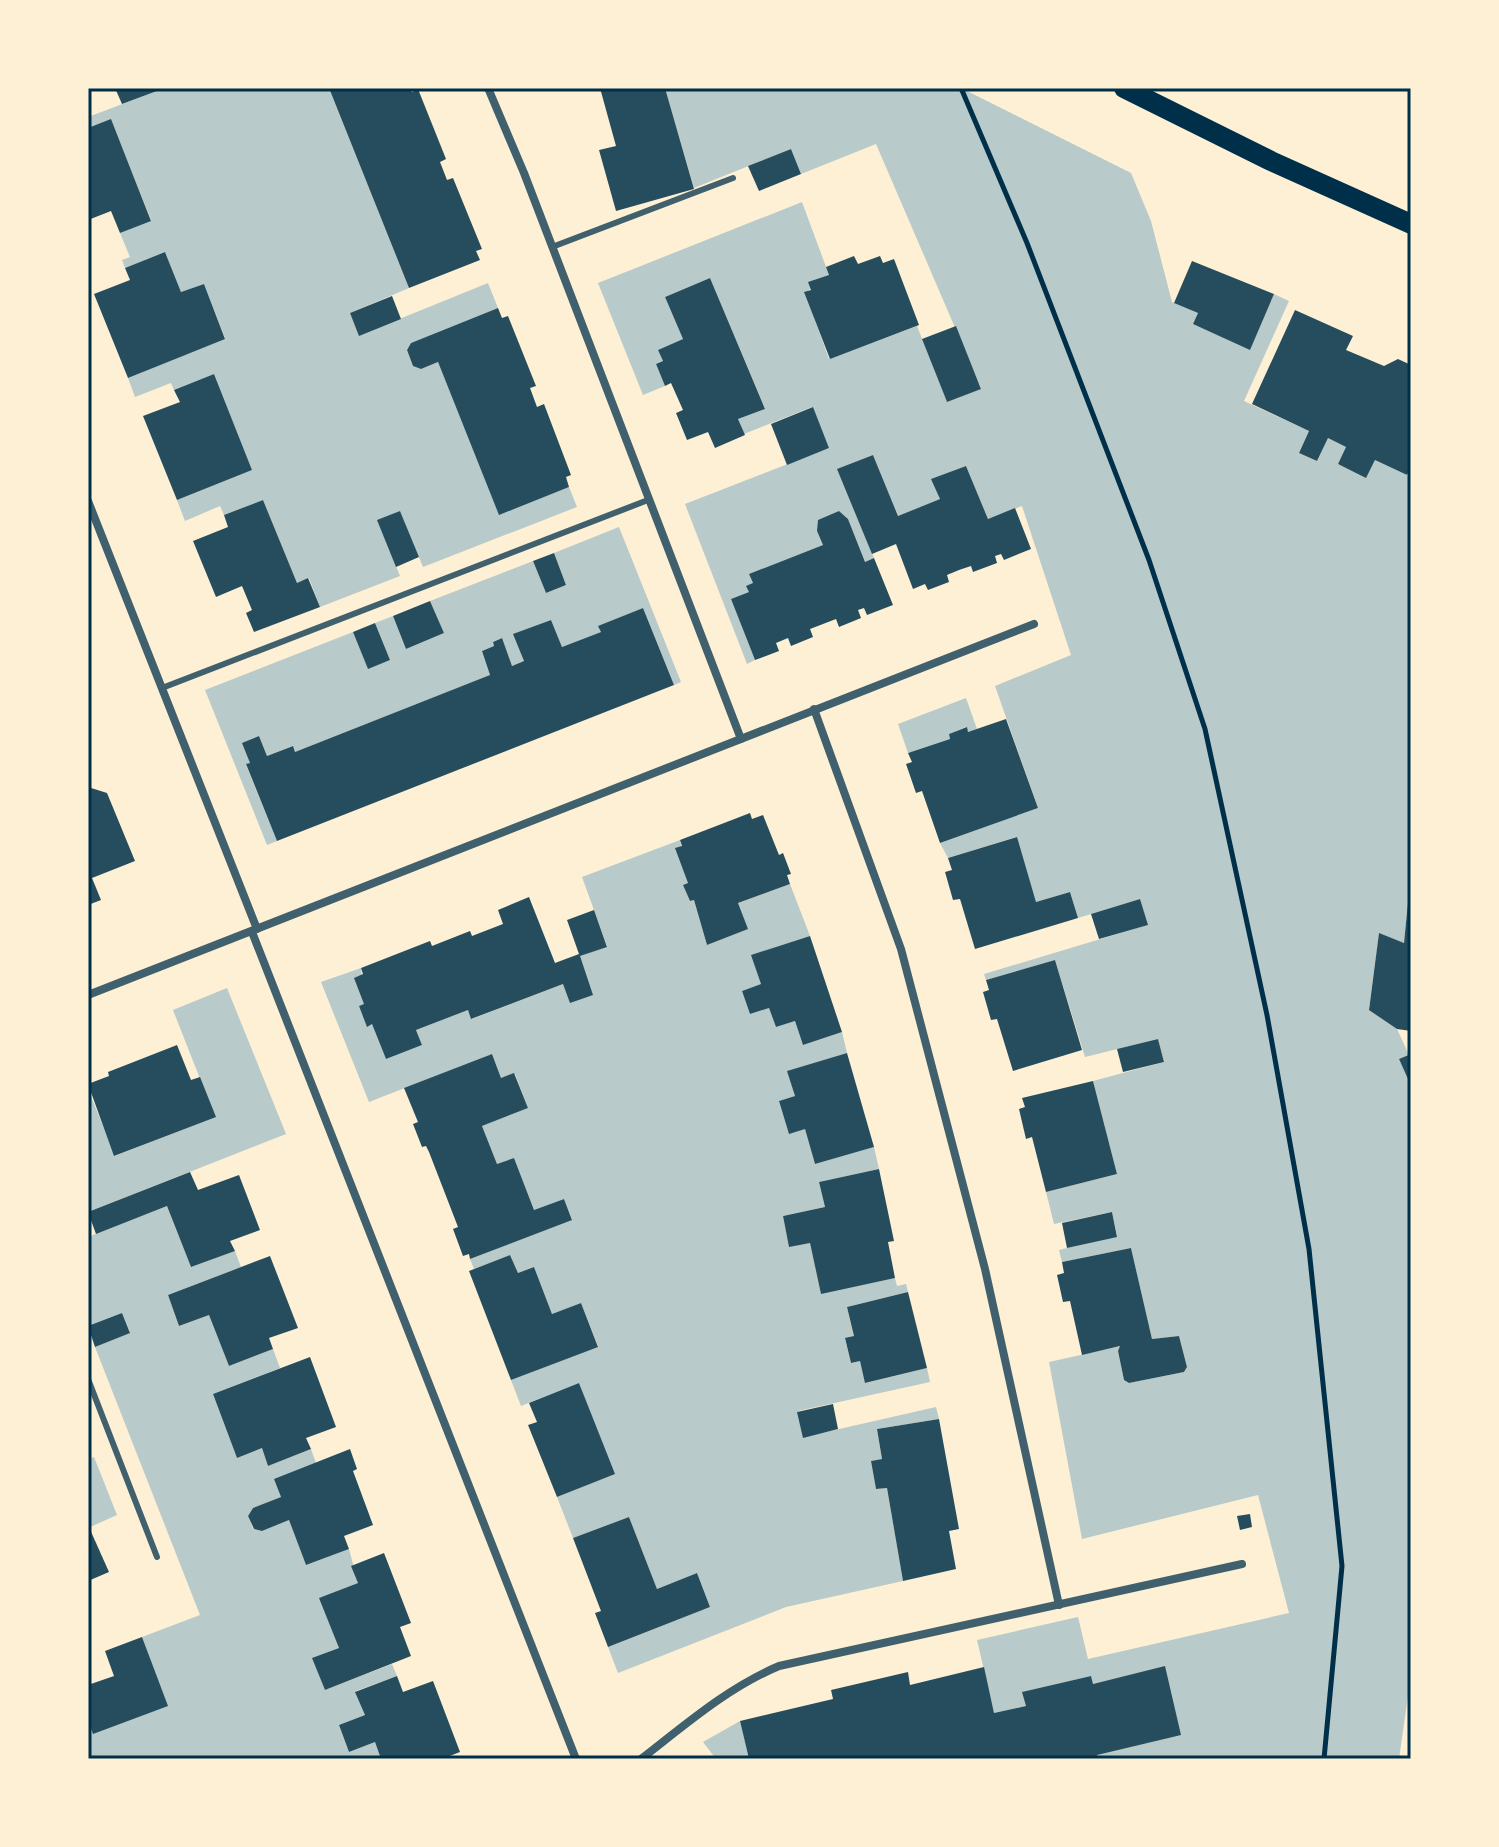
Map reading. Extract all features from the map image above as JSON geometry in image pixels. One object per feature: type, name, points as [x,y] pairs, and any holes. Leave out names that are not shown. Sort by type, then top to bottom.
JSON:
[{"type":"main road","points":[[1124,88],[1271,161],[1411,224]]},
{"type":"street","points":[[488,88],[741,739]]},
{"type":"street","points":[[88,501],[576,1759]]},
{"type":"street","points":[[88,995],[1034,624]]},
{"type":"street","points":[[814,709],[901,949],[985,1269],[1059,1605]]},
{"type":"street","points":[[641,1759],[722,1696],[750,1678],[779,1666],[1242,1564]]},
{"type":"lane","points":[[552,247],[733,178]]},
{"type":"lane","points":[[162,688],[648,500]]},
{"type":"lane","points":[[88,1379],[157,1557]]},
{"type":"path","points":[[961,88],[1027,243],[1149,560],[1205,729],[1267,1015],[1309,1249],[1342,1566],[1324,1759]]},
{"type":"shaded area","points":[[165,88],[329,88],[409,288],[350,313],[360,335],[488,283],[498,308],[411,343],[407,350],[413,366],[421,369],[438,362],[499,514],[569,487],[577,507],[423,567],[400,511],[378,521],[400,576],[320,607],[309,578],[297,583],[263,500],[224,515],[220,506],[185,521],[177,500],[252,470],[214,374],[174,390],[171,383],[135,397],[128,378],[225,338],[204,284],[181,292],[165,252],[125,268],[122,260],[130,257],[120,233],[151,220],[111,120],[88,128],[88,117]]},
{"type":"shaded area","points":[[665,88],[961,88],[1131,173],[1151,221],[1172,302],[1198,313],[1193,324],[1250,349],[1274,294],[1289,301],[1244,401],[1309,431],[1299,453],[1317,461],[1328,438],[1346,447],[1338,464],[1366,477],[1375,460],[1411,477],[1411,871],[1404,943],[1379,934],[1369,1009],[1397,1029],[1409,1055],[1399,1059],[1408,1078],[1411,1077],[1411,1696],[1408,1696],[1399,1759],[1098,1759],[1097,1755],[1164,1667],[1093,1684],[1091,1676],[1023,1692],[1026,1706],[994,1713],[977,1640],[1078,1617],[1088,1659],[1289,1613],[1258,1495],[1082,1539],[1049,1362],[1121,1346],[1118,1351],[1124,1380],[1129,1383],[1184,1372],[1187,1367],[1179,1336],[1152,1339],[1131,1248],[1062,1262],[1059,1250],[1117,1236],[1112,1212],[1054,1224],[1046,1192],[1117,1174],[1093,1081],[1164,1062],[1158,1039],[1085,1057],[1055,960],[986,980],[984,974],[1147,925],[1140,899],[1078,918],[1070,892],[1036,902],[1016,837],[948,858],[940,843],[1038,808],[995,686],[1071,655],[1022,506],[988,519],[966,466],[932,479],[940,499],[898,516],[873,455],[838,469],[874,558],[865,562],[848,519],[839,511],[817,531],[823,545],[749,574],[753,583],[749,592],[731,599],[755,660],[747,664],[685,504],[829,448],[812,407],[744,434],[738,419],[765,408],[710,278],[665,297],[683,339],[658,350],[663,361],[656,364],[665,386],[643,395],[598,283],[802,202],[829,275],[805,293],[829,359],[917,326],[947,402],[981,388],[876,144],[801,174],[791,149],[694,188]]},
{"type":"shaded area","points":[[619,527],[681,682],[674,685],[643,608],[599,626],[601,632],[562,647],[551,620],[514,634],[524,661],[512,666],[501,638],[493,642],[494,646],[482,651],[490,675],[486,677],[295,752],[292,746],[267,756],[259,736],[243,743],[250,763],[246,765],[277,841],[267,845],[205,690],[353,632],[368,668],[390,660],[375,623],[393,616],[406,649],[444,633],[430,601],[533,561],[546,593],[566,585],[554,553]]},
{"type":"shaded area","points":[[966,698],[977,729],[968,732],[966,727],[949,734],[950,739],[908,753],[898,724]]},
{"type":"shaded area","points":[[680,840],[688,883],[683,885],[690,901],[694,900],[707,945],[747,929],[738,903],[790,884],[810,936],[752,955],[761,984],[742,991],[750,1014],[769,1008],[776,1027],[795,1021],[803,1045],[842,1032],[847,1053],[788,1071],[795,1096],[779,1101],[789,1133],[805,1129],[815,1164],[874,1147],[879,1169],[819,1182],[825,1207],[783,1216],[789,1246],[810,1243],[821,1293],[895,1278],[897,1286],[906,1284],[908,1292],[847,1307],[854,1336],[845,1339],[851,1363],[860,1361],[866,1383],[927,1368],[930,1382],[798,1411],[804,1437],[936,1407],[939,1419],[877,1429],[882,1459],[871,1461],[876,1489],[887,1488],[903,1581],[786,1607],[618,1673],[608,1647],[710,1607],[697,1573],[657,1589],[629,1517],[573,1538],[557,1497],[614,1474],[579,1383],[521,1406],[511,1380],[598,1346],[581,1303],[552,1314],[534,1267],[518,1273],[510,1255],[474,1269],[470,1259],[572,1219],[564,1199],[534,1210],[514,1158],[497,1164],[482,1126],[528,1108],[515,1074],[501,1078],[492,1054],[369,1102],[321,982],[361,968],[364,1004],[359,1006],[367,1026],[372,1024],[386,1059],[422,1045],[416,1030],[468,1010],[472,1019],[563,984],[580,956],[607,946],[582,877]]},
{"type":"shaded area","points":[[227,988],[286,1134],[88,1212],[88,1089],[115,1156],[215,1117],[173,1010]]},
{"type":"shaded area","points":[[167,1206],[191,1267],[235,1251],[241,1267],[168,1295],[179,1326],[209,1315],[229,1366],[273,1349],[280,1368],[213,1394],[237,1458],[262,1448],[268,1466],[311,1449],[316,1463],[275,1479],[281,1497],[253,1508],[248,1516],[253,1529],[262,1531],[289,1520],[306,1565],[349,1549],[358,1583],[320,1598],[339,1648],[313,1658],[325,1690],[392,1664],[397,1676],[356,1691],[365,1715],[339,1725],[349,1752],[375,1742],[381,1759],[88,1759],[88,1721],[93,1733],[167,1706],[142,1637],[200,1615],[95,1347],[130,1332],[122,1313],[88,1326],[88,1237]]},
{"type":"shaded area","points":[[94,1457],[117,1515],[88,1528],[88,1459]]},
{"type":"shaded area","points":[[740,1721],[749,1759],[716,1759],[703,1742]]},
{"type":"building","points":[[115,88],[165,88],[122,104]]},
{"type":"building","points":[[329,88],[410,88],[412,92],[418,89],[446,159],[440,162],[447,180],[453,178],[482,249],[476,251],[480,260],[409,288]]},
{"type":"building","points":[[600,88],[665,88],[694,189],[616,211],[599,150],[616,146]]},
{"type":"building","points":[[111,119],[151,221],[120,233],[111,211],[88,220],[88,128]]},
{"type":"building","points":[[791,149],[801,174],[759,191],[748,166]]},
{"type":"building","points":[[165,252],[181,292],[204,284],[225,339],[128,378],[94,294],[130,280],[125,268]]},
{"type":"building","points":[[854,256],[858,264],[880,256],[883,263],[894,259],[919,325],[830,359],[804,292],[811,290],[808,282],[829,275],[826,267]]},
{"type":"building","points":[[1192,261],[1274,294],[1250,350],[1193,324],[1198,313],[1174,303]]},
{"type":"building","points":[[710,278],[765,409],[738,419],[745,435],[715,448],[708,432],[687,440],[676,413],[683,410],[671,383],[665,386],[656,364],[663,361],[658,350],[683,339],[665,297]]},
{"type":"building","points":[[392,296],[401,319],[359,336],[350,313]]},
{"type":"building","points":[[498,308],[502,318],[508,316],[536,386],[530,388],[537,407],[544,404],[571,475],[566,477],[569,487],[499,515],[438,362],[421,369],[413,366],[407,350],[411,343]]},
{"type":"building","points":[[1295,310],[1353,336],[1346,350],[1384,366],[1398,359],[1411,365],[1411,467],[1407,475],[1375,460],[1366,478],[1338,464],[1346,447],[1328,438],[1317,461],[1299,453],[1309,431],[1252,404]]},
{"type":"building","points":[[956,326],[981,389],[947,402],[922,339]]},
{"type":"building","points":[[214,374],[252,470],[177,500],[143,416],[180,402],[174,390]]},
{"type":"building","points":[[813,407],[829,448],[787,465],[771,424]]},
{"type":"building","points":[[873,455],[898,516],[940,499],[931,479],[966,466],[988,519],[1015,508],[1031,549],[1004,560],[1001,554],[995,556],[997,563],[973,572],[971,566],[959,570],[947,575],[949,582],[928,590],[925,584],[913,589],[896,544],[872,554],[837,469]]},
{"type":"building","points":[[263,500],[297,583],[308,578],[320,607],[254,632],[246,613],[252,610],[242,586],[216,597],[193,541],[228,527],[224,515]]},
{"type":"building","points":[[400,511],[419,557],[396,567],[377,520]]},
{"type":"building","points":[[839,511],[848,519],[865,562],[874,558],[893,605],[867,615],[864,608],[858,610],[861,618],[839,627],[836,619],[810,629],[813,637],[791,646],[788,638],[776,643],[779,651],[755,660],[731,599],[749,592],[746,586],[753,583],[749,574],[823,545],[817,531],[818,520]]},
{"type":"building","points":[[554,553],[566,585],[546,593],[533,561]]},
{"type":"building","points":[[430,601],[444,633],[406,649],[393,616]]},
{"type":"building","points":[[643,608],[674,685],[277,841],[246,764],[250,763],[242,743],[259,736],[267,756],[293,746],[295,752],[490,675],[482,651],[502,638],[512,666],[524,661],[513,634],[551,620],[562,647],[601,632],[598,626]]},
{"type":"building","points":[[375,623],[390,660],[368,669],[353,632]]},
{"type":"building","points":[[1006,719],[1038,808],[940,843],[922,791],[916,793],[906,764],[912,762],[908,753],[950,739],[949,734],[967,727],[968,732]]},
{"type":"building","points":[[88,787],[107,793],[135,861],[92,878],[101,900],[88,905]]},
{"type":"building","points":[[750,813],[752,819],[763,815],[779,855],[783,853],[791,874],[787,875],[790,884],[738,903],[748,929],[707,945],[694,900],[690,901],[683,885],[688,883],[675,848],[682,846],[680,840]]},
{"type":"building","points":[[1017,837],[1036,902],[1070,892],[1078,918],[975,949],[960,899],[953,900],[945,872],[952,870],[948,858]]},
{"type":"building","points":[[1409,892],[1411,1031],[1397,1029],[1369,1010],[1379,933],[1404,943]]},
{"type":"building","points":[[529,897],[555,963],[579,954],[567,920],[594,910],[607,947],[580,956],[593,995],[570,1003],[563,984],[471,1019],[468,1010],[416,1030],[422,1045],[386,1059],[372,1024],[367,1027],[359,1006],[364,1004],[354,978],[363,974],[361,968],[430,941],[432,946],[470,931],[472,936],[503,924],[498,910]]},
{"type":"building","points":[[1140,899],[1148,925],[1099,939],[1091,914]]},
{"type":"building","points":[[810,936],[842,1032],[803,1045],[795,1021],[776,1027],[769,1008],[750,1014],[742,991],[761,984],[751,955]]},
{"type":"building","points":[[1055,960],[1082,1050],[1013,1071],[997,1019],[991,1020],[983,992],[989,990],[986,980]]},
{"type":"building","points":[[1158,1039],[1164,1062],[1123,1072],[1117,1049]]},
{"type":"building","points":[[177,1045],[191,1080],[200,1077],[216,1117],[114,1156],[88,1084],[109,1076],[108,1072]]},
{"type":"building","points":[[847,1053],[874,1147],[815,1164],[805,1129],[789,1134],[779,1101],[795,1096],[787,1071]]},
{"type":"building","points":[[492,1054],[501,1078],[514,1073],[528,1108],[482,1126],[497,1164],[514,1158],[534,1210],[564,1199],[572,1220],[470,1259],[469,1254],[463,1256],[453,1229],[458,1227],[429,1152],[426,1146],[422,1147],[413,1124],[418,1122],[404,1088]]},
{"type":"building","points":[[1411,1054],[1411,1077],[1408,1079],[1399,1059]]},
{"type":"building","points":[[1093,1081],[1117,1174],[1046,1192],[1032,1137],[1026,1139],[1019,1109],[1025,1107],[1022,1098]]},
{"type":"building","points":[[879,1169],[894,1241],[888,1242],[895,1278],[821,1294],[810,1243],[789,1247],[783,1216],[825,1207],[819,1182]]},
{"type":"building","points":[[190,1172],[198,1190],[239,1175],[260,1230],[230,1241],[235,1251],[191,1267],[167,1206],[96,1234],[88,1212]]},
{"type":"building","points":[[1112,1212],[1117,1237],[1067,1248],[1062,1223]]},
{"type":"building","points":[[1131,1248],[1152,1339],[1179,1336],[1187,1367],[1184,1372],[1129,1383],[1124,1380],[1118,1351],[1120,1346],[1082,1355],[1070,1301],[1063,1302],[1057,1275],[1064,1273],[1062,1262]]},
{"type":"building","points":[[510,1255],[518,1273],[534,1267],[552,1314],[581,1303],[598,1347],[511,1380],[469,1271]]},
{"type":"building","points":[[270,1256],[298,1328],[269,1338],[273,1349],[229,1366],[209,1315],[179,1326],[168,1295]]},
{"type":"building","points":[[908,1292],[927,1368],[865,1383],[860,1361],[851,1363],[845,1338],[854,1336],[847,1307]]},
{"type":"building","points":[[122,1313],[130,1333],[95,1347],[88,1326]]},
{"type":"building","points":[[310,1357],[336,1427],[306,1438],[311,1449],[268,1466],[262,1448],[237,1458],[213,1394]]},
{"type":"building","points":[[579,1383],[615,1474],[557,1497],[528,1425],[537,1422],[529,1403]]},
{"type":"building","points":[[833,1404],[838,1429],[803,1438],[797,1412]]},
{"type":"building","points":[[939,1419],[959,1529],[949,1531],[956,1569],[903,1581],[887,1488],[876,1489],[871,1461],[882,1459],[877,1429]]},
{"type":"building","points":[[350,1449],[357,1469],[353,1471],[373,1525],[344,1536],[349,1549],[306,1565],[289,1520],[262,1531],[254,1529],[248,1516],[253,1508],[281,1497],[274,1479]]},
{"type":"building","points":[[1250,1514],[1252,1527],[1240,1530],[1237,1516]]},
{"type":"building","points":[[629,1517],[657,1589],[697,1573],[710,1607],[608,1647],[595,1613],[601,1611],[573,1538]]},
{"type":"building","points":[[88,1525],[109,1572],[88,1581]]},
{"type":"building","points":[[384,1553],[411,1623],[400,1627],[411,1656],[325,1690],[312,1658],[339,1648],[319,1598],[358,1583],[351,1566]]},
{"type":"building","points":[[142,1637],[168,1706],[93,1734],[88,1720],[88,1685],[114,1676],[105,1651]]},
{"type":"building","points":[[1165,1666],[1181,1735],[1097,1755],[1098,1759],[749,1759],[740,1721],[833,1699],[831,1690],[908,1672],[910,1685],[984,1667],[994,1713],[1026,1706],[1022,1692],[1091,1676],[1093,1684]]},
{"type":"building","points":[[397,1676],[403,1692],[433,1681],[460,1752],[442,1759],[381,1759],[375,1742],[349,1752],[339,1725],[365,1715],[355,1692]]}]
